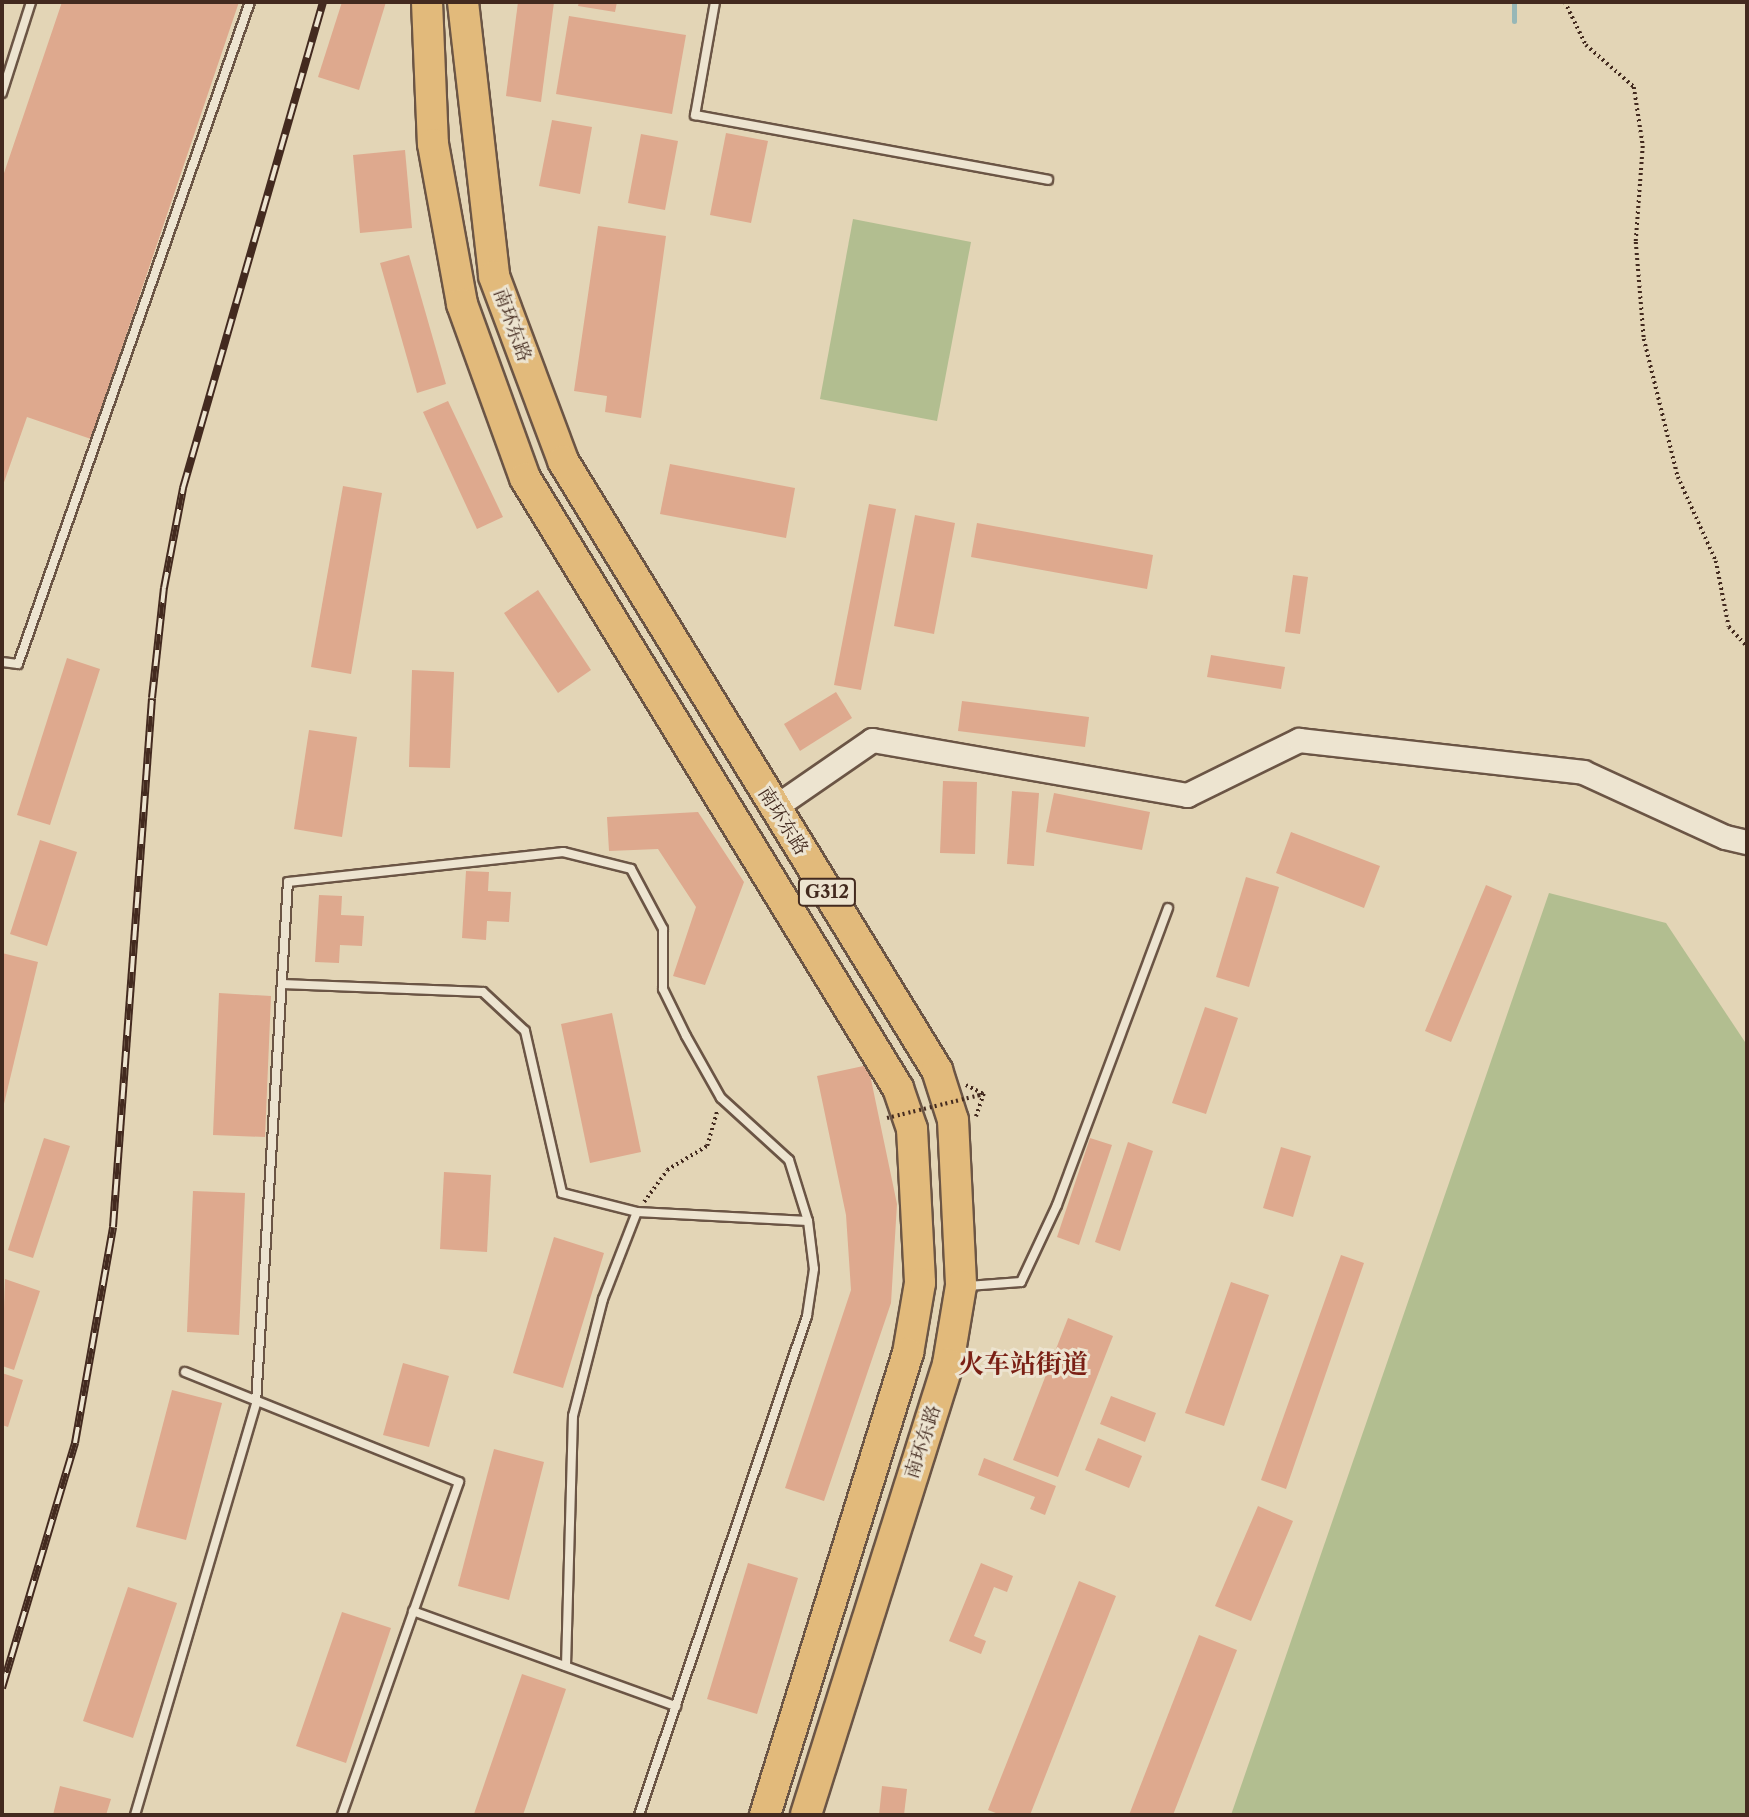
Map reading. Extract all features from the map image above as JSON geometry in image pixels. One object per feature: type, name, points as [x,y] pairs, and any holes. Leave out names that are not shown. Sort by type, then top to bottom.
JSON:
[{"type":"highway","name":"南环东路","points":[[427,2],[433,144],[462,304],[525,478],[898,1088],[912,1129],[920,1256],[914,1326],[765,1815]]},
{"type":"highway","name":"南环东路","points":[[463,2],[494,276],[563,461],[937,1070],[955,1142],[961,1286],[948,1364],[806,1815]]},
{"type":"street","points":[[775,807],[872,740],[1187,795],[1299,740],[1583,772],[1725,837],[1747,842]]},
{"type":"lane","points":[[2,93],[31,2]]},
{"type":"lane","points":[[2,662],[19,664],[250,2]]},
{"type":"lane","points":[[715,2],[695,115],[1048,180]]},
{"type":"lane","points":[[135,1815],[256,1403],[288,882],[563,852],[631,869],[663,929],[663,989],[721,1098],[789,1160],[807,1221],[814,1269],[807,1316],[639,1815]]},
{"type":"lane","points":[[961,1286],[1021,1282],[1057,1205],[1168,908]]},
{"type":"lane","points":[[282,984],[483,992],[525,1031],[562,1193],[637,1212],[807,1221]]},
{"type":"lane","points":[[566,1666],[573,1416],[603,1299],[637,1212]]},
{"type":"lane","points":[[185,1372],[256,1403],[459,1482],[342,1815]]},
{"type":"lane","points":[[413,1611],[676,1706]]},
{"type":"path","points":[[1565,2],[1586,44],[1634,87],[1643,146],[1636,242],[1644,339],[1678,477],[1716,561],[1729,627],[1747,646]]},
{"type":"path","points":[[887,1118],[984,1094]]},
{"type":"path","points":[[637,1212],[667,1170],[707,1146],[721,1098]]},
{"type":"green space","points":[[853,219],[971,242],[937,421],[820,399]]},
{"type":"green space","points":[[1549,893],[1666,923],[1747,1045],[1747,1815],[1231,1815]]},
{"type":"building","points":[[62,2],[239,2],[91,439],[27,417],[2,488],[2,179]]},
{"type":"building","points":[[342,2],[386,2],[359,90],[318,77]]},
{"type":"building","points":[[518,2],[554,2],[541,102],[506,96]]},
{"type":"building","points":[[579,2],[617,2],[615,12],[578,6]]},
{"type":"building","points":[[569,16],[686,35],[672,114],[556,94]]},
{"type":"building","points":[[552,120],[592,127],[580,194],[539,186]]},
{"type":"building","points":[[726,133],[768,141],[751,223],[710,215]]},
{"type":"building","points":[[641,134],[678,141],[665,210],[628,203]]},
{"type":"building","points":[[405,150],[412,228],[360,233],[353,155]]},
{"type":"building","points":[[598,226],[666,236],[641,418],[605,412],[607,396],[574,391]]},
{"type":"building","points":[[409,255],[446,384],[417,393],[380,263]]},
{"type":"building","points":[[448,401],[503,517],[477,529],[423,412]]},
{"type":"building","points":[[670,464],[795,488],[786,538],[660,514]]},
{"type":"building","points":[[343,486],[382,493],[351,674],[311,667]]},
{"type":"building","points":[[869,504],[896,509],[861,690],[834,685]]},
{"type":"building","points":[[915,515],[955,523],[934,634],[894,626]]},
{"type":"building","points":[[977,523],[1153,555],[1147,589],[971,557]]},
{"type":"building","points":[[1293,575],[1308,577],[1300,634],[1285,632]]},
{"type":"building","points":[[538,590],[591,670],[558,693],[504,613]]},
{"type":"building","points":[[1211,655],[1285,667],[1281,689],[1207,677]]},
{"type":"building","points":[[67,658],[100,669],[50,825],[17,815]]},
{"type":"building","points":[[412,670],[454,672],[450,768],[409,767]]},
{"type":"building","points":[[836,692],[852,718],[800,751],[784,724]]},
{"type":"building","points":[[962,701],[1089,717],[1085,747],[958,731]]},
{"type":"building","points":[[309,730],[357,737],[342,837],[294,829]]},
{"type":"building","points":[[943,781],[977,782],[975,854],[940,853]]},
{"type":"building","points":[[1012,791],[1039,793],[1034,866],[1007,864]]},
{"type":"building","points":[[1054,793],[1150,812],[1142,850],[1046,832]]},
{"type":"building","points":[[698,812],[744,882],[705,985],[673,976],[696,907],[658,849],[609,851],[607,817]]},
{"type":"building","points":[[1291,832],[1380,866],[1364,908],[1276,873]]},
{"type":"building","points":[[40,840],[77,852],[47,946],[10,934]]},
{"type":"building","points":[[466,871],[489,872],[488,891],[511,892],[509,922],[487,921],[486,940],[462,938]]},
{"type":"building","points":[[1246,877],[1279,887],[1249,987],[1216,977]]},
{"type":"building","points":[[1486,885],[1512,896],[1451,1042],[1425,1031]]},
{"type":"building","points":[[319,895],[342,896],[341,915],[364,916],[362,946],[340,945],[339,963],[315,962]]},
{"type":"building","points":[[2,953],[38,962],[3,1108],[2,1108]]},
{"type":"building","points":[[219,993],[271,996],[265,1137],[213,1135]]},
{"type":"building","points":[[1205,1007],[1238,1018],[1206,1114],[1172,1103]]},
{"type":"building","points":[[612,1013],[641,1152],[590,1163],[561,1024]]},
{"type":"building","points":[[868,1065],[897,1204],[891,1303],[824,1501],[785,1488],[851,1290],[846,1215],[817,1076]]},
{"type":"building","points":[[44,1138],[70,1146],[33,1258],[8,1250]]},
{"type":"building","points":[[1090,1138],[1112,1145],[1079,1245],[1057,1237]]},
{"type":"building","points":[[1128,1142],[1153,1151],[1120,1251],[1095,1242]]},
{"type":"building","points":[[1281,1147],[1311,1156],[1293,1217],[1263,1208]]},
{"type":"building","points":[[444,1172],[491,1175],[487,1252],[440,1249]]},
{"type":"building","points":[[193,1191],[245,1193],[239,1335],[187,1332]]},
{"type":"building","points":[[554,1237],[604,1253],[563,1388],[513,1373]]},
{"type":"building","points":[[1341,1255],[1364,1263],[1286,1489],[1261,1480]]},
{"type":"building","points":[[5,1279],[40,1291],[14,1370],[2,1366]]},
{"type":"building","points":[[1231,1282],[1269,1295],[1224,1426],[1185,1413]]},
{"type":"building","points":[[1068,1318],[1113,1336],[1058,1477],[1013,1460]]},
{"type":"building","points":[[403,1363],[449,1376],[429,1447],[383,1435]]},
{"type":"building","points":[[2,1373],[23,1380],[8,1427],[2,1425]]},
{"type":"building","points":[[172,1390],[222,1403],[186,1540],[136,1527]]},
{"type":"building","points":[[1111,1396],[1156,1413],[1145,1442],[1100,1424]]},
{"type":"building","points":[[1098,1438],[1142,1456],[1129,1488],[1085,1470]]},
{"type":"building","points":[[494,1449],[544,1462],[509,1600],[458,1586]]},
{"type":"building","points":[[984,1458],[1056,1486],[1045,1515],[1030,1509],[1035,1497],[978,1475]]},
{"type":"building","points":[[1258,1506],[1293,1521],[1251,1621],[1215,1606]]},
{"type":"building","points":[[748,1563],[798,1578],[757,1714],[707,1699]]},
{"type":"building","points":[[981,1563],[1013,1576],[1007,1592],[994,1587],[974,1636],[986,1641],[981,1654],[949,1641]]},
{"type":"building","points":[[1079,1581],[1116,1596],[1030,1815],[1001,1815],[988,1810]]},
{"type":"building","points":[[128,1587],[177,1603],[133,1738],[83,1721]]},
{"type":"building","points":[[342,1612],[391,1628],[346,1763],[296,1746]]},
{"type":"building","points":[[1199,1635],[1237,1650],[1173,1815],[1129,1815]]},
{"type":"building","points":[[522,1674],[566,1689],[523,1815],[474,1814]]},
{"type":"building","points":[[60,1786],[111,1799],[106,1815],[53,1815]]},
{"type":"building","points":[[882,1786],[907,1789],[904,1815],[879,1815]]},
{"type":"waterway","points":[[1514,2],[1514,21]]},
{"type":"railway","points":[[2,1688],[75,1443],[113,1227],[152,698],[164,588],[183,488],[323,2]]},
{"type":"district","name":"火车站街道","points":[[1023,1365]]}]
